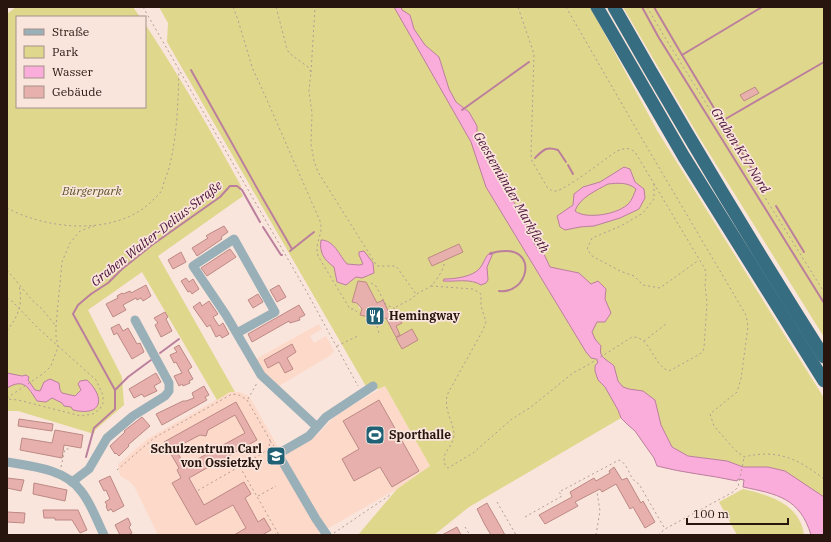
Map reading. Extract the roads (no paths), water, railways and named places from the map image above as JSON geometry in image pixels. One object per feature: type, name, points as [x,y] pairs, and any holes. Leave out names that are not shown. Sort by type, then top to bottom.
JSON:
[{"type":"highway","points":[[597,7],[684,157],[824,381]]},
{"type":"highway","points":[[614,7],[681,125],[824,357]]},
{"type":"street","points":[[237,333],[275,312],[234,240],[193,266],[237,333],[261,375],[317,427]]},
{"type":"street","points":[[72,482],[89,469],[107,438],[134,416],[165,396],[169,391],[169,383],[135,320]]},
{"type":"street","points":[[327,535],[278,454],[309,436],[326,417],[372,386]]},
{"type":"street","points":[[7,462],[48,469],[72,482],[81,490],[104,535]]},
{"type":"water","points":[[394,7],[401,7],[402,10],[410,15],[414,29],[425,45],[439,57],[449,89],[456,102],[469,112],[477,126],[477,138],[484,149],[498,180],[509,194],[525,221],[536,247],[543,252],[550,267],[579,273],[591,284],[598,281],[606,289],[605,299],[611,313],[605,322],[597,322],[592,332],[595,339],[601,346],[600,350],[602,356],[614,366],[618,381],[623,387],[643,391],[655,400],[661,425],[672,447],[688,456],[727,461],[743,467],[768,467],[785,471],[824,497],[824,535],[811,535],[801,513],[794,505],[766,492],[743,487],[744,480],[738,479],[737,481],[657,466],[654,458],[635,431],[621,418],[605,387],[598,380],[595,366],[598,362],[596,359],[591,358],[586,352],[486,187],[471,142]]},
{"type":"water","points":[[624,167],[630,169],[635,182],[644,189],[645,198],[639,209],[620,218],[594,226],[565,230],[560,227],[557,216],[573,205],[574,194],[583,187],[600,182]],"holes":[[[608,184],[626,184],[636,189],[631,200],[625,207],[611,213],[595,215],[580,214],[575,211],[577,206],[584,198]]]},
{"type":"water","points":[[321,240],[329,242],[333,245],[347,264],[363,264],[359,252],[364,251],[373,263],[374,273],[362,278],[356,277],[346,285],[337,282],[334,267],[327,262],[323,255]]},
{"type":"water","points":[[491,252],[493,253],[487,267],[488,280],[486,283],[481,285],[468,281],[443,281],[444,279],[458,278],[473,274],[480,268],[487,255]]},
{"type":"water","points":[[7,373],[22,376],[26,375],[29,377],[28,380],[35,390],[40,391],[44,382],[50,379],[59,383],[62,393],[75,396],[81,390],[78,384],[80,381],[87,380],[97,393],[99,399],[98,404],[90,411],[83,411],[73,410],[71,407],[64,406],[62,403],[52,398],[46,402],[37,401],[28,388],[22,384],[13,385],[7,388]]},
{"type":"waterway","name":"Graben K17 Nord","points":[[642,7],[659,38],[824,303]]},
{"type":"waterway","points":[[654,7],[682,55]]},
{"type":"waterway","points":[[714,108],[682,55],[762,7]]},
{"type":"waterway","points":[[462,110],[529,62]]},
{"type":"waterway","points":[[761,183],[722,121],[824,62]]},
{"type":"waterway","points":[[191,70],[292,249]]},
{"type":"waterway","points":[[535,158],[540,153],[550,148],[558,150],[566,162]]},
{"type":"waterway","points":[[568,165],[573,174]]},
{"type":"waterway","name":"Graben Walter-Delius-Straße","points":[[86,457],[94,428],[115,409],[115,390],[73,314],[78,305],[108,283],[122,269],[152,245],[220,197],[230,186],[237,186],[242,190],[260,222]]},
{"type":"waterway","points":[[776,206],[804,252]]},
{"type":"waterway","name":"Graben Walter-Delius-Straße","points":[[263,227],[282,255]]},
{"type":"waterway","name":"Graben Walter-Delius-Straße","points":[[290,251],[314,232]]},
{"type":"waterway","points":[[490,254],[502,251],[516,253],[522,258],[525,264],[525,272],[522,280],[517,286],[509,290],[499,291]]},
{"type":"waterway","points":[[160,353],[179,339]]},
{"type":"waterway","points":[[115,390],[128,377],[151,360]]},
{"type":"place","name":"Hemingway","points":[[375,316]]},
{"type":"place","name":"Sporthalle","points":[[375,435]]},
{"type":"place","name":"Schulzentrum Carl von Ossietzky","points":[[276,456]]},
{"type":"park label","name":"Bürgerpark","points":[[92,191]]},
{"type":"water label","name":"Geestemünder Markfleth","points":[[512,192]]}]
